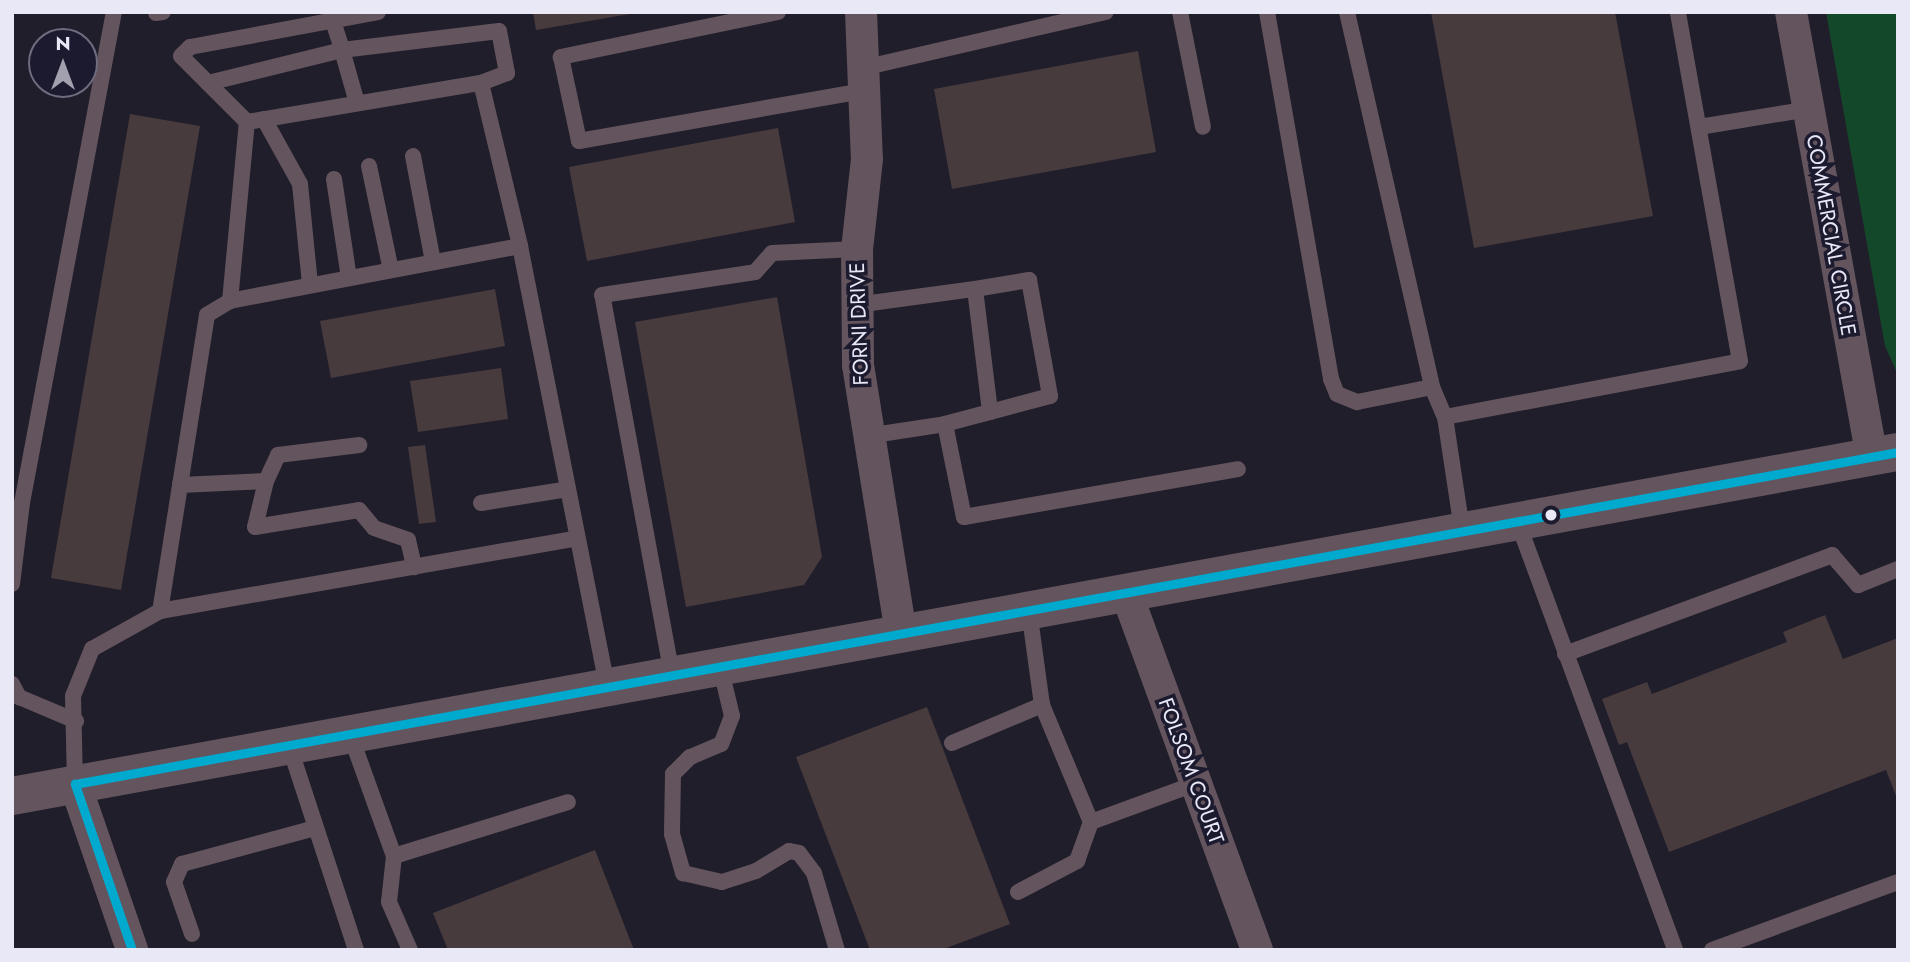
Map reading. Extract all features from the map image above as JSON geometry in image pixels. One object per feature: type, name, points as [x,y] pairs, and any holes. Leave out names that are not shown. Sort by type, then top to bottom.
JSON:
[{"type":"street","name":"FORNI DRIVE","points":[[861,12],[867,78],[856,305],[867,436],[901,633]]},
{"type":"street","name":"COMMERCIAL CIRCLE","points":[[1791,12],[1809,109],[1885,455]]},
{"type":"street","points":[[12,796],[1885,455]]},
{"type":"street","name":"FOLSOM COURT","points":[[1126,592],[1257,950]]},
{"type":"street","points":[[75,784],[132,950]]},
{"type":"lane","points":[[12,584],[22,503],[114,12]]},
{"type":"lane","points":[[247,122],[181,56],[190,47],[331,17],[377,12]]},
{"type":"lane","points":[[778,12],[561,57],[579,141],[867,78],[1106,12]]},
{"type":"lane","points":[[1180,12],[1203,127]]},
{"type":"lane","points":[[1267,12],[1331,379],[1337,394],[1357,402],[1432,387]]},
{"type":"lane","points":[[1347,12],[1432,387],[1445,416],[1462,530]]},
{"type":"lane","points":[[1445,416],[1740,361],[1678,12]]},
{"type":"lane","points":[[331,17],[357,103]]},
{"type":"lane","points":[[208,83],[342,50],[499,32],[507,73],[481,83],[247,122]]},
{"type":"lane","points":[[481,83],[520,246],[607,687]]},
{"type":"lane","points":[[1699,127],[1809,109]]},
{"type":"lane","points":[[264,119],[300,184],[310,285]]},
{"type":"lane","points":[[230,301],[247,122]]},
{"type":"lane","points":[[413,156],[433,262]]},
{"type":"lane","points":[[369,166],[391,270]]},
{"type":"lane","points":[[334,179],[349,278]]},
{"type":"lane","points":[[160,611],[206,316],[230,301],[520,246]]},
{"type":"lane","points":[[672,675],[603,295],[755,272],[772,253],[857,249]]},
{"type":"lane","points":[[856,305],[1029,279],[1050,396],[945,425],[867,436]]},
{"type":"lane","points":[[975,289],[990,412]]},
{"type":"lane","points":[[945,425],[964,516],[1238,469]]},
{"type":"lane","points":[[359,444],[278,455],[266,481],[255,527],[359,510],[374,528],[408,540],[414,567]]},
{"type":"lane","points":[[180,485],[266,481]]},
{"type":"lane","points":[[481,503],[568,489]]},
{"type":"lane","points":[[1517,520],[1675,950]]},
{"type":"lane","points":[[75,784],[76,721],[73,696],[92,649],[160,611],[577,538]]},
{"type":"lane","points":[[1566,654],[1832,555],[1858,585],[1898,569]]},
{"type":"lane","points":[[1018,892],[1077,861],[1091,822],[1042,705],[1028,610]]},
{"type":"lane","points":[[720,666],[732,716],[721,744],[690,757],[673,774],[669,793],[683,873],[722,882],[757,872],[789,851],[799,853],[814,873],[837,950]]},
{"type":"lane","points":[[12,684],[19,697],[76,721]]},
{"type":"lane","points":[[952,743],[1042,705]]},
{"type":"lane","points":[[350,734],[394,856],[389,902],[410,950]]},
{"type":"lane","points":[[289,745],[356,950]]},
{"type":"lane","points":[[1091,822],[1195,784]]},
{"type":"lane","points":[[394,856],[568,802]]},
{"type":"lane","points":[[191,934],[174,882],[182,864],[315,828]]},
{"type":"lane","points":[[1712,950],[1898,882]]},
{"type":"green space","points":[[1826,12],[1898,12],[1898,375],[1885,346]]},
{"type":"building","points":[[533,12],[630,12],[630,14],[536,30]]},
{"type":"building","points":[[1431,12],[1615,12],[1653,216],[1474,248]]},
{"type":"building","points":[[1138,51],[1156,152],[952,189],[934,89]]},
{"type":"building","points":[[130,114],[200,126],[121,590],[51,578]]},
{"type":"building","points":[[778,128],[795,222],[587,261],[569,167]]},
{"type":"building","points":[[495,289],[505,346],[331,378],[320,321]]},
{"type":"building","points":[[777,297],[822,557],[804,585],[686,607],[635,322]]},
{"type":"building","points":[[501,368],[508,419],[418,432],[410,381]]},
{"type":"building","points":[[425,445],[436,522],[419,524],[408,447]]},
{"type":"building","points":[[1825,615],[1843,659],[1898,638],[1898,801],[1886,770],[1669,852],[1627,742],[1619,745],[1602,699],[1647,682],[1652,694],[1787,642],[1783,632]]},
{"type":"building","points":[[927,707],[1010,924],[941,950],[870,950],[796,757]]},
{"type":"building","points":[[595,850],[634,950],[448,950],[433,913]]},
{"type":"transit line","points":[[132,950],[75,784],[1898,452]]}]
